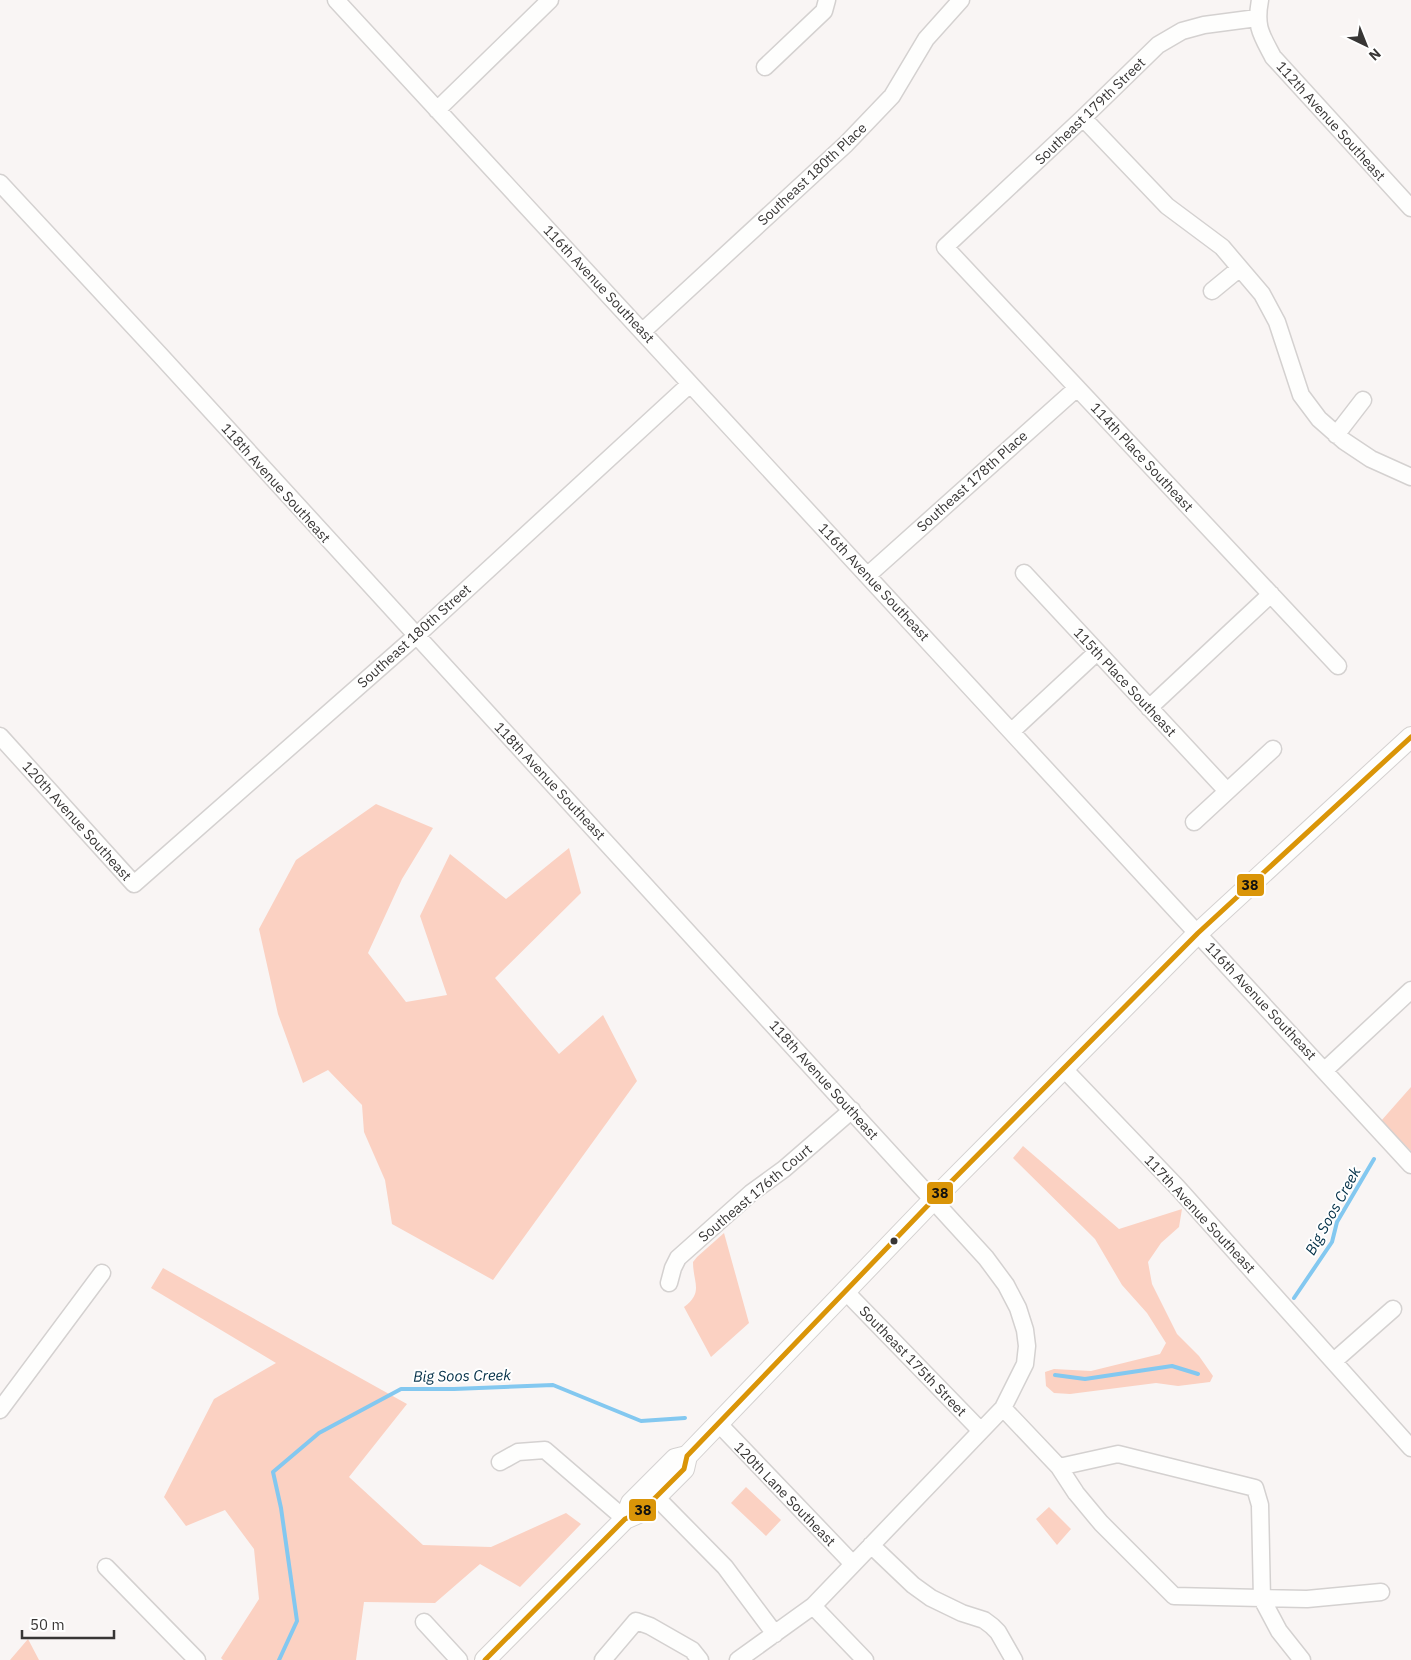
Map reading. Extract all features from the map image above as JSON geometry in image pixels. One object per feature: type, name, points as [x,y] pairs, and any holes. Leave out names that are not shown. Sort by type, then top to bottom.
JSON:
[{"type":"main road","points":[[485,1660],[625,1519],[641,1512],[656,1498],[684,1468],[687,1456],[934,1200],[1198,933],[1411,737]]},
{"type":"main road","points":[[625,1519],[631,1503],[674,1458],[687,1456]]},
{"type":"street","name":"116th Avenue Southeast","points":[[336,0],[1411,1165]]},
{"type":"street","points":[[437,110],[550,0]]},
{"type":"street","points":[[766,67],[824,11],[827,0]]},
{"type":"street","name":"Southeast 180th Place","points":[[643,331],[846,144],[892,96],[926,38],[961,0]]},
{"type":"street","name":"112th Avenue Southeast","points":[[1260,0],[1257,18],[1262,36],[1273,57],[1411,208]]},
{"type":"street","name":"Southeast 179th Street","points":[[945,247],[1158,46],[1182,31],[1204,25],[1257,18]]},
{"type":"street","points":[[1083,118],[1167,206],[1222,247],[1262,294],[1277,322],[1301,394],[1318,419],[1344,441],[1372,459],[1411,477]]},
{"type":"street","name":"118th Avenue Southeast","points":[[0,183],[160,355],[986,1258],[1006,1285],[1018,1308],[1025,1330],[1027,1346],[1025,1364],[1003,1408]]},
{"type":"street","name":"114th Place Southeast","points":[[945,247],[1338,666]]},
{"type":"street","points":[[1212,291],[1240,268]]},
{"type":"street","name":"Southeast 180th Street","points":[[134,884],[416,636],[690,384]]},
{"type":"street","name":"Southeast 178th Place","points":[[868,575],[1077,388]]},
{"type":"street","points":[[1336,435],[1363,400]]},
{"type":"street","name":"115th Place Southeast","points":[[1024,574],[1227,792]]},
{"type":"street","points":[[1149,708],[1272,594]]},
{"type":"street","points":[[1012,731],[1097,652]]},
{"type":"street","name":"120th Avenue Southeast","points":[[0,736],[134,884]]},
{"type":"street","points":[[1194,822],[1273,749]]},
{"type":"street","points":[[1325,1070],[1411,990]]},
{"type":"street","name":"117th Avenue Southeast","points":[[1064,1069],[1178,1188],[1411,1448]]},
{"type":"street","name":"Southeast 176th Court","points":[[669,1283],[678,1258],[751,1193],[784,1169],[852,1110]]},
{"type":"street","points":[[0,1410],[102,1274]]},
{"type":"street","name":"Southeast 175th Street","points":[[846,1292],[981,1431]]},
{"type":"street","points":[[1334,1361],[1393,1309]]},
{"type":"street","points":[[738,1660],[813,1606],[1003,1408],[1059,1467],[1100,1524],[1174,1596],[1307,1599],[1381,1592]]},
{"type":"street","name":"120th Lane Southeast","points":[[718,1424],[853,1564]]},
{"type":"street","points":[[500,1462],[518,1452],[545,1450],[625,1519]]},
{"type":"street","points":[[1059,1467],[1118,1454],[1255,1488],[1260,1505],[1262,1599],[1279,1630],[1302,1660]]},
{"type":"street","points":[[656,1498],[725,1567],[775,1634]]},
{"type":"street","points":[[871,1545],[913,1585],[931,1598],[962,1613],[984,1620],[992,1626],[998,1632],[1014,1660]]},
{"type":"street","points":[[106,1567],[197,1660]]},
{"type":"street","points":[[813,1606],[865,1660]]},
{"type":"street","points":[[603,1660],[636,1621],[650,1626],[692,1650],[700,1660]]},
{"type":"street","points":[[424,1622],[460,1660]]},
{"type":"shaded area","points":[[376,804],[433,828],[402,879],[368,953],[406,1002],[447,995],[420,916],[450,854],[506,899],[569,848],[581,893],[495,978],[559,1054],[603,1015],[637,1081],[493,1280],[392,1224],[385,1180],[364,1132],[362,1105],[328,1070],[303,1083],[278,1014],[259,929],[296,860]]},
{"type":"shaded area","points":[[1411,1087],[1411,1151],[1381,1121]]},
{"type":"shaded area","points":[[1023,1146],[1119,1229],[1182,1209],[1179,1227],[1161,1243],[1148,1262],[1152,1284],[1177,1334],[1199,1356],[1213,1376],[1210,1382],[1178,1386],[1156,1383],[1070,1394],[1054,1393],[1046,1386],[1045,1372],[1054,1369],[1091,1371],[1160,1354],[1166,1343],[1147,1313],[1122,1285],[1095,1239],[1013,1158]]},
{"type":"shaded area","points":[[724,1233],[749,1323],[711,1357],[684,1307],[694,1297],[696,1292],[693,1262]]},
{"type":"shaded area","points":[[163,1268],[407,1404],[349,1477],[423,1545],[491,1547],[566,1513],[581,1524],[520,1587],[480,1564],[435,1603],[364,1602],[356,1660],[223,1660],[221,1658],[259,1599],[254,1549],[225,1510],[186,1526],[164,1497],[214,1399],[276,1363],[151,1288]]},
{"type":"shaded area","points":[[746,1487],[781,1520],[766,1536],[731,1503]]},
{"type":"shaded area","points":[[1049,1507],[1071,1529],[1057,1545],[1036,1519]]},
{"type":"shaded area","points":[[28,1639],[39,1660],[10,1660]]},
{"type":"waterway","name":"Big Soos Creek","points":[[1294,1298],[1332,1242],[1337,1222],[1374,1159]]},
{"type":"waterway","name":"Big Soos Creek","points":[[1055,1375],[1085,1379],[1172,1366],[1198,1374]]},
{"type":"waterway","name":"Big Soos Creek","points":[[279,1660],[297,1621],[281,1508],[273,1472],[319,1433],[401,1389],[553,1385],[641,1421],[685,1418]]},
{"type":"transit line","name":"38","points":[[485,1660],[625,1519],[641,1512],[684,1469],[687,1456],[933,1200],[1198,933],[1411,737]]}]
